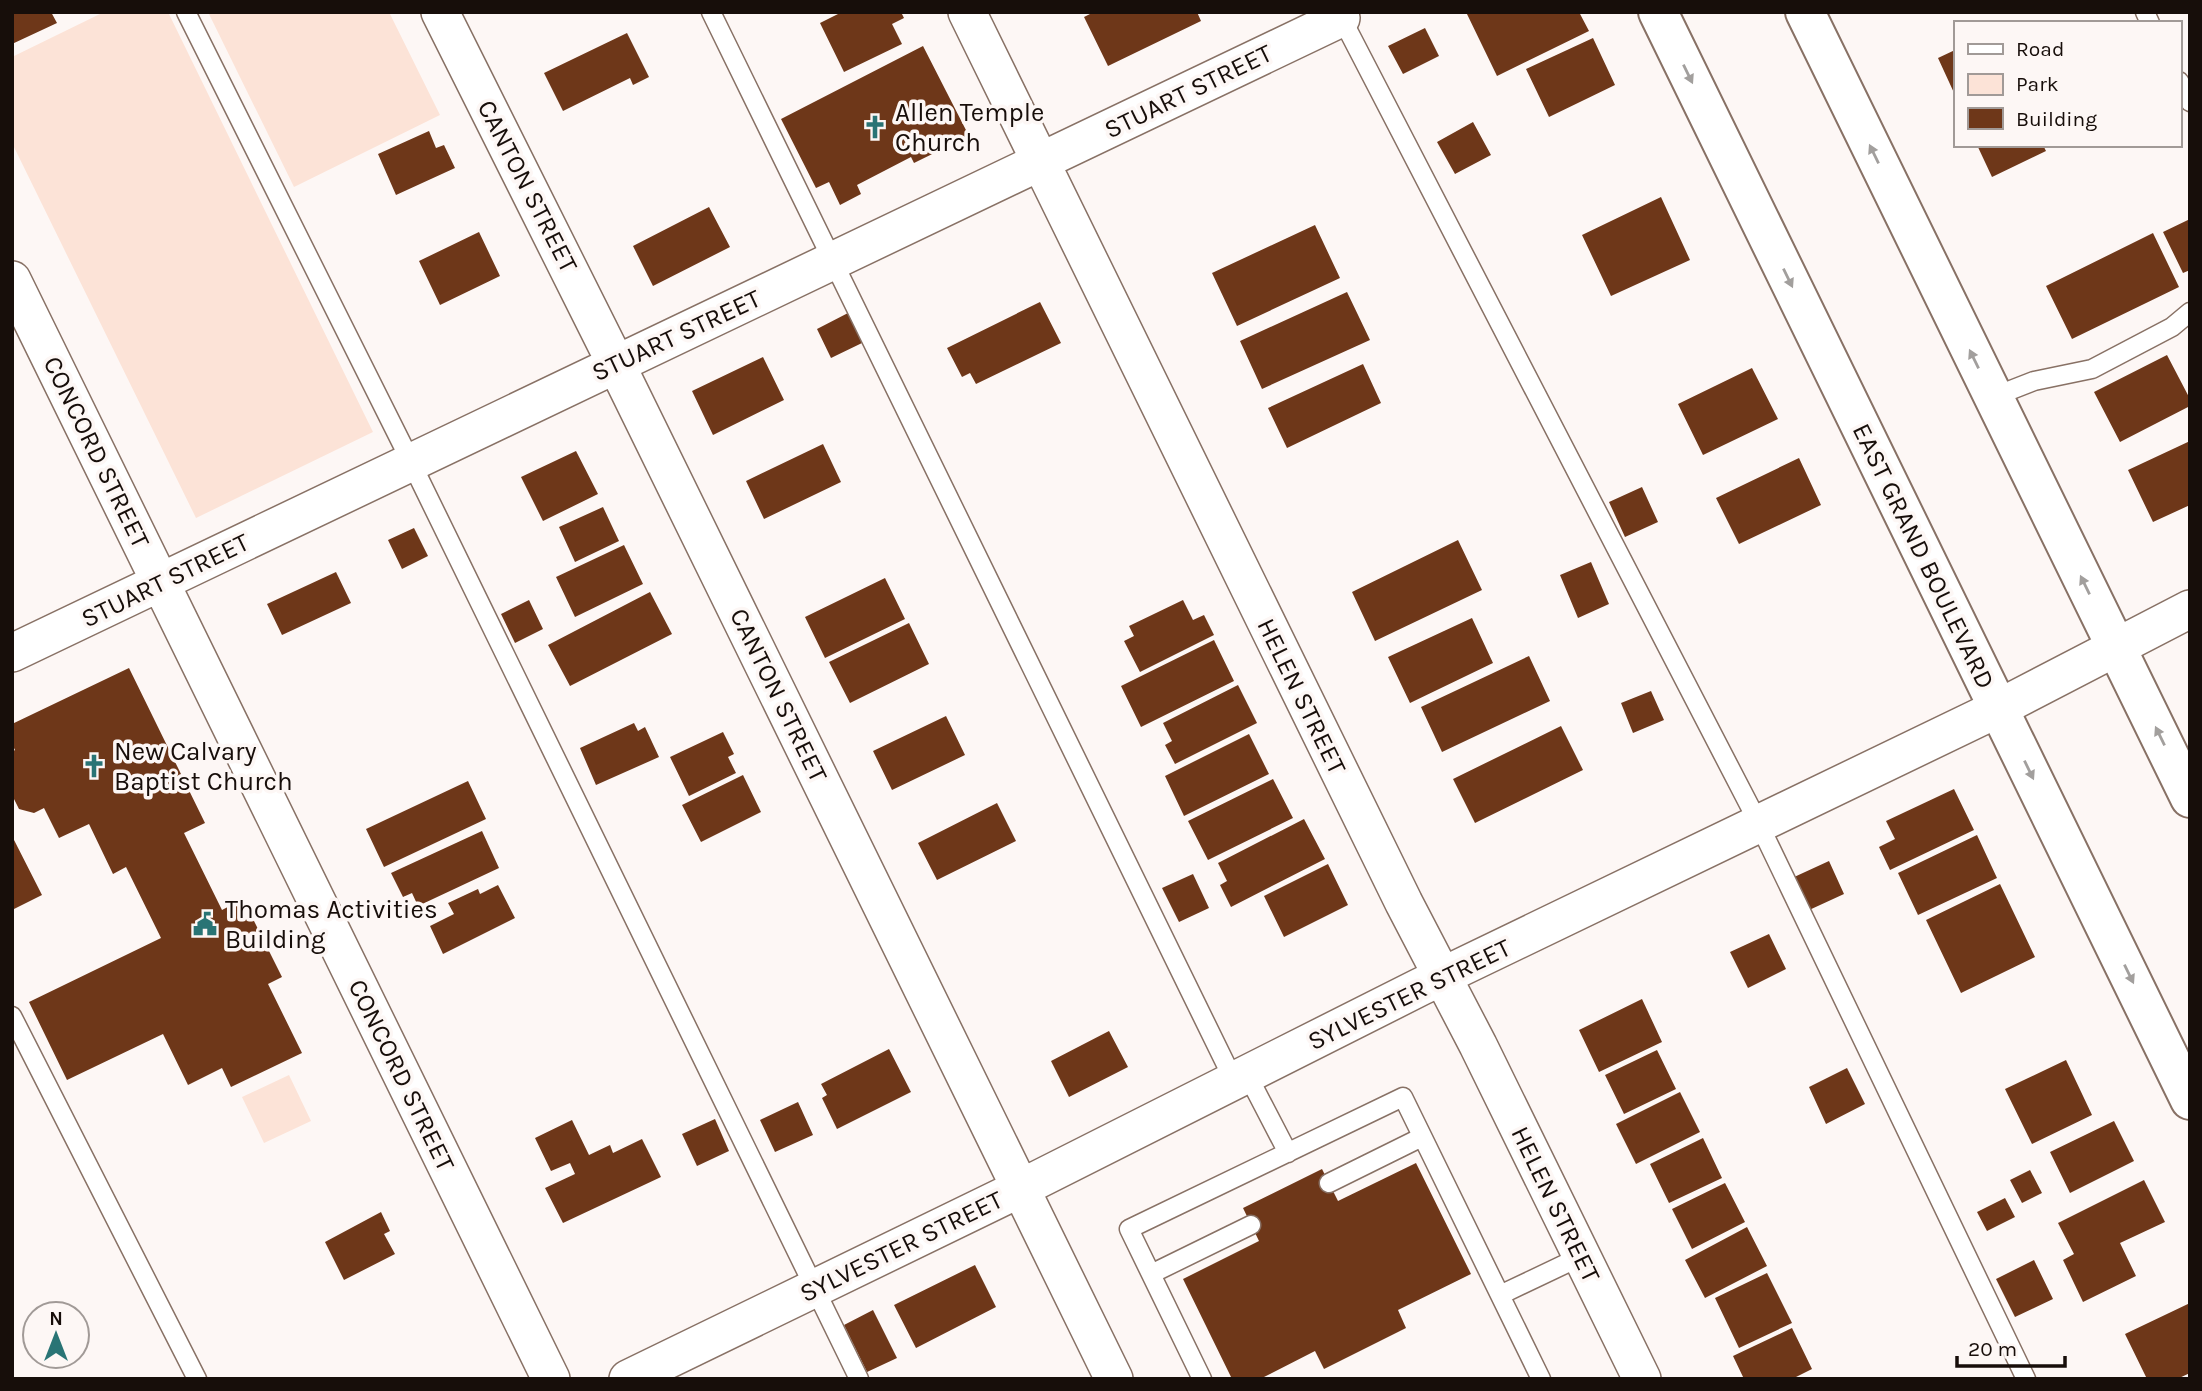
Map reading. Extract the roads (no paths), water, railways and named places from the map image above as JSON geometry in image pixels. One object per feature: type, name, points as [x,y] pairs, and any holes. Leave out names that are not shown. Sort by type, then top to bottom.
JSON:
[{"type":"main road","name":"EAST GRAND BOULEVARD","points":[[1658,12],[2190,1100]]},
{"type":"main road","points":[[1805,12],[2190,798]]},
{"type":"street","name":"CANTON STREET","points":[[440,12],[617,364],[1114,1379]]},
{"type":"street","name":"HELEN STREET","points":[[967,12],[1642,1379]]},
{"type":"street","name":"STUART STREET","points":[[12,653],[1040,162],[1339,15]]},
{"type":"street","name":"CONCORD STREET","points":[[12,280],[551,1379]]},
{"type":"street","name":"SYLVESTER STREET","points":[[628,1379],[1021,1188],[1442,977],[1999,708],[2190,609]]},
{"type":"lane","points":[[186,12],[411,462],[859,1379]]},
{"type":"lane","points":[[711,12],[1241,1077],[1287,1153]]},
{"type":"lane","points":[[1339,15],[1759,824],[2026,1379]]},
{"type":"lane","points":[[2181,85],[2190,102]]},
{"type":"lane","points":[[1993,397],[2034,381],[2092,369],[2172,327],[2190,312]]},
{"type":"lane","points":[[12,1016],[197,1379]]},
{"type":"lane","points":[[1202,1379],[1129,1229],[1403,1097],[1541,1379]]},
{"type":"lane","points":[[1329,1183],[1422,1136]]},
{"type":"lane","points":[[1151,1274],[1251,1225]]},
{"type":"lane","points":[[1500,1295],[1582,1256]]},
{"type":"place","name":"Allen Temple Church","points":[[875,127]]},
{"type":"place","name":"New Calvary Baptist Church","points":[[94,766]]},
{"type":"place","name":"Thomas Activities Building","points":[[205,924]]}]
